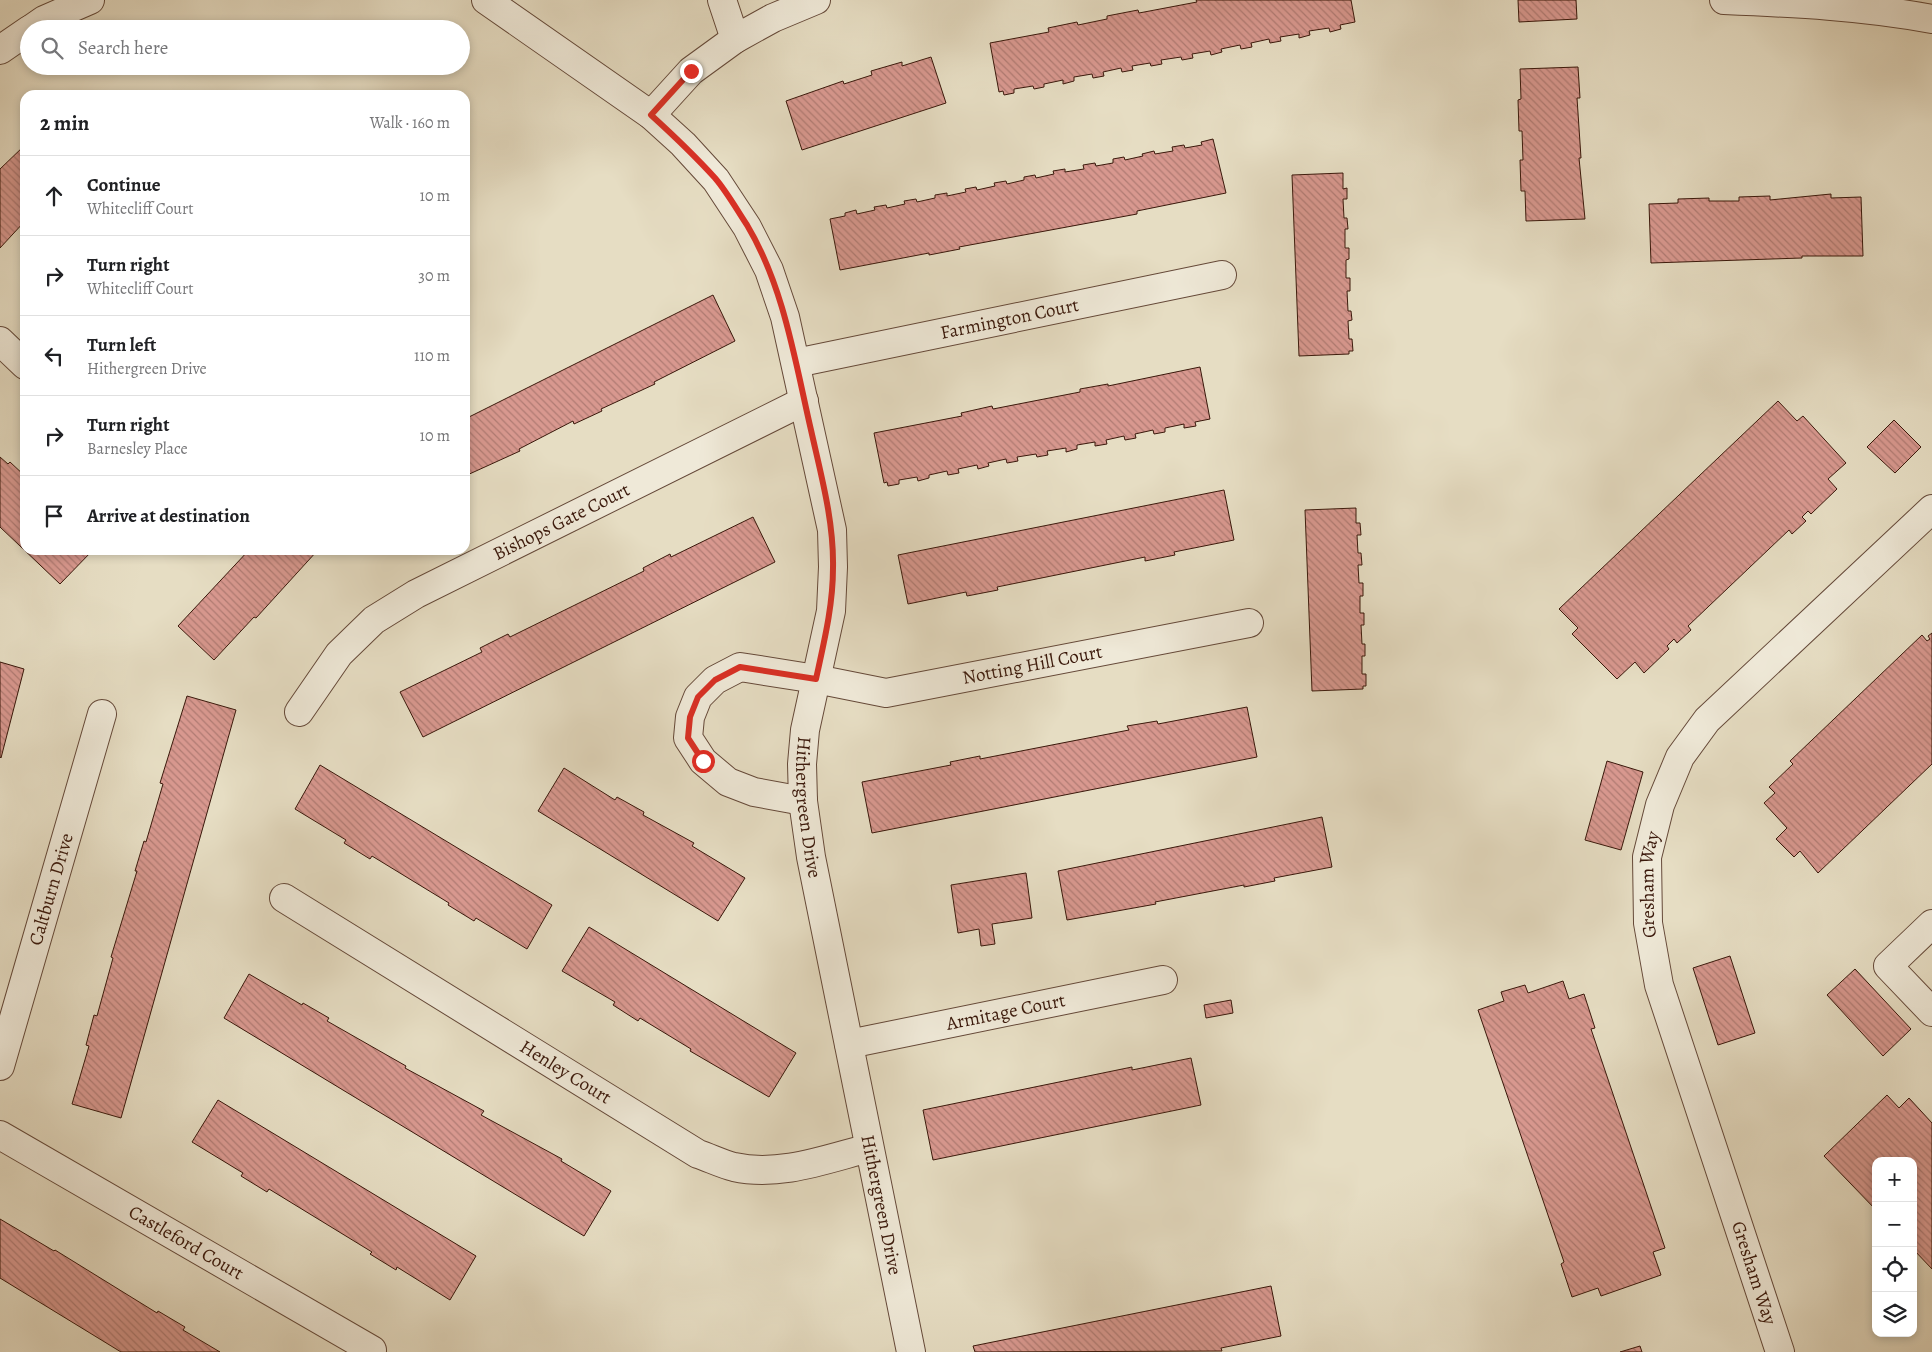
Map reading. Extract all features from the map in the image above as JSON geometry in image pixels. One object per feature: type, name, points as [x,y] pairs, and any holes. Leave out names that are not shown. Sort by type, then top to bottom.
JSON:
[{"type":"street","points":[[44,20],[90,0]]},
{"type":"street","name":"Hithergreen Drive","points":[[486,0],[651,115],[683,144],[716,180],[748,227],[769,270],[785,317],[832,530],[831,611],[805,730],[802,764],[803,802],[811,857],[911,1352]]},
{"type":"street","points":[[722,0],[735,39]]},
{"type":"street","points":[[651,115],[691,71],[735,39],[773,18],[816,0]]},
{"type":"street","points":[[1724,0],[1801,3],[1897,13],[1932,19]]},
{"type":"street","points":[[0,50],[20,36]]},
{"type":"street","name":"Farmington Court","points":[[796,363],[1222,275]]},
{"type":"street","points":[[0,341],[20,360]]},
{"type":"street","name":"Bishops Gate Court","points":[[299,712],[339,654],[374,620],[416,594],[804,401]]},
{"type":"street","name":"Gresham Way","points":[[1780,1352],[1659,985],[1648,923],[1647,857],[1660,804],[1680,757],[1707,720],[1932,508]]},
{"type":"street","name":"Notting Hill Court","points":[[803,802],[754,792],[728,782],[703,761],[688,738],[690,717],[698,697],[715,680],[740,667],[816,679],[886,693],[1249,623]]},
{"type":"street","name":"Caltburn Drive","points":[[0,1066],[102,714]]},
{"type":"street","name":"Henley Court","points":[[284,898],[698,1154],[734,1167],[774,1170],[807,1164],[869,1148]]},
{"type":"street","points":[[1932,924],[1888,966],[1932,1012]]},
{"type":"street","name":"Armitage Court","points":[[849,1044],[1163,980]]},
{"type":"street","name":"Castleford Court","points":[[0,1135],[372,1350]]},
{"type":"building","points":[[1196,0],[1351,0],[1355,22],[1340,25],[1341,29],[1330,32],[1329,28],[1309,31],[1310,35],[1299,38],[1299,34],[1280,37],[1281,41],[1270,43],[1269,39],[1251,43],[1252,47],[1241,49],[1240,45],[1221,49],[1222,52],[1211,55],[1210,51],[1192,54],[1193,58],[1182,60],[1181,57],[1161,60],[1162,64],[1151,66],[1150,63],[1132,66],[1133,70],[1122,72],[1121,68],[1103,72],[1104,76],[1093,78],[1092,74],[1074,77],[1074,81],[1063,84],[1063,80],[1044,84],[1044,87],[1034,89],[1033,86],[1014,89],[1014,93],[1004,95],[1003,91],[999,92],[990,43],[1049,32],[1048,28],[1077,22],[1078,25],[1107,19],[1107,16],[1138,10],[1139,13],[1197,2]]},
{"type":"building","points":[[1518,0],[1576,0],[1577,19],[1519,22]]},
{"type":"building","points":[[931,57],[946,103],[802,150],[786,101],[843,81],[844,84],[872,75],[871,71],[902,62],[902,66]]},
{"type":"building","points":[[1578,67],[1580,98],[1577,98],[1581,158],[1579,158],[1585,219],[1526,221],[1525,191],[1521,191],[1520,160],[1523,160],[1522,131],[1519,131],[1518,100],[1521,99],[1520,69]]},
{"type":"building","points":[[1213,139],[1226,193],[1137,211],[1137,214],[959,247],[960,249],[929,255],[929,253],[840,270],[830,219],[845,216],[845,213],[856,210],[857,214],[875,210],[874,207],[886,205],[887,208],[905,204],[904,201],[916,199],[917,202],[935,198],[935,195],[947,193],[947,196],[966,192],[965,189],[976,187],[977,190],[995,186],[994,183],[1006,181],[1007,184],[1024,180],[1024,177],[1035,175],[1036,178],[1054,174],[1053,171],[1065,169],[1065,172],[1084,169],[1083,165],[1095,163],[1096,166],[1113,163],[1113,159],[1124,157],[1125,160],[1143,156],[1142,154],[1154,151],[1155,154],[1173,151],[1172,147],[1184,145],[1185,148],[1202,145],[1201,142]]},
{"type":"building","points":[[20,150],[20,226],[0,248],[0,169]]},
{"type":"building","points":[[1343,173],[1343,189],[1347,188],[1347,199],[1343,199],[1344,218],[1347,218],[1348,229],[1345,229],[1345,248],[1349,248],[1349,259],[1346,260],[1346,278],[1350,278],[1350,291],[1347,291],[1348,311],[1351,311],[1352,320],[1348,321],[1349,339],[1352,339],[1353,351],[1349,351],[1349,354],[1299,356],[1292,175]]},
{"type":"building","points":[[1831,194],[1831,198],[1861,197],[1863,256],[1802,256],[1802,258],[1651,263],[1649,204],[1678,203],[1678,199],[1709,198],[1709,201],[1739,201],[1739,197],[1770,196],[1770,200]]},
{"type":"building","points":[[713,295],[735,341],[654,382],[655,384],[601,409],[602,411],[574,424],[573,421],[519,449],[520,451],[470,474],[470,416]]},
{"type":"building","points":[[1200,367],[1210,419],[1195,422],[1196,426],[1184,428],[1184,424],[1165,428],[1165,432],[1154,434],[1153,430],[1135,434],[1136,438],[1125,440],[1124,436],[1106,440],[1107,444],[1095,446],[1095,442],[1077,445],[1077,449],[1066,452],[1066,448],[1047,451],[1048,455],[1037,457],[1036,454],[1017,457],[1018,461],[1007,463],[1006,459],[988,463],[989,466],[978,469],[977,465],[958,469],[959,473],[948,475],[947,471],[929,475],[929,478],[918,481],[917,477],[899,480],[899,484],[888,486],[887,482],[884,483],[874,433],[962,416],[961,413],[992,406],[993,409],[1080,392],[1080,389],[1108,384],[1108,386]]},
{"type":"building","points":[[1778,401],[1797,421],[1803,416],[1846,463],[1828,479],[1837,489],[1811,514],[1808,511],[1802,517],[1806,521],[1792,534],[1789,530],[1688,626],[1691,630],[1677,643],[1674,639],[1667,646],[1669,649],[1644,673],[1635,662],[1617,679],[1572,634],[1578,628],[1559,609]]},
{"type":"building","points":[[1894,420],[1921,447],[1895,473],[1867,447]]},
{"type":"building","points":[[0,457],[8,464],[10,462],[20,471],[20,546],[0,527]]},
{"type":"building","points":[[1224,490],[1234,540],[1174,552],[1175,555],[1145,561],[1145,557],[997,587],[998,590],[967,596],[966,592],[908,604],[898,555]]},
{"type":"building","points":[[1356,508],[1356,523],[1360,523],[1361,535],[1357,535],[1358,553],[1361,553],[1362,565],[1358,565],[1359,583],[1363,583],[1363,596],[1360,596],[1360,613],[1364,613],[1364,625],[1361,625],[1362,644],[1365,644],[1365,656],[1362,656],[1362,674],[1366,674],[1366,686],[1363,686],[1363,689],[1312,691],[1305,510]]},
{"type":"building","points":[[753,517],[775,562],[423,737],[400,692],[482,652],[480,648],[508,634],[510,637],[644,571],[643,568],[670,554],[671,557]]},
{"type":"building","points":[[29,555],[88,555],[60,584]]},
{"type":"building","points":[[244,555],[313,555],[256,618],[254,617],[214,660],[178,626]]},
{"type":"building","points":[[1932,633],[1932,764],[1818,873],[1800,851],[1794,857],[1776,839],[1787,828],[1764,803],[1775,793],[1769,787],[1793,764],[1790,761],[1922,635],[1927,641],[1930,639],[1928,636]]},
{"type":"building","points":[[0,662],[24,669],[1,758],[0,757]]},
{"type":"building","points":[[187,696],[236,710],[121,1118],[72,1104],[89,1046],[86,1045],[94,1015],[97,1016],[113,958],[111,957],[137,871],[135,871],[144,841],[146,842],[163,784],[160,783]]},
{"type":"building","points":[[1247,707],[1257,757],[872,833],[862,782],[951,765],[950,762],[980,756],[980,759],[1129,730],[1127,726],[1157,721],[1158,724]]},
{"type":"building","points":[[1607,761],[1643,772],[1621,850],[1585,840]]},
{"type":"building","points":[[320,765],[552,905],[527,949],[476,918],[474,921],[448,905],[449,903],[372,856],[370,859],[344,843],[346,840],[295,809]]},
{"type":"building","points":[[564,768],[615,800],[617,797],[644,812],[643,815],[694,843],[692,846],[745,878],[718,921],[538,811]]},
{"type":"building","points":[[1322,817],[1332,867],[1274,878],[1275,881],[1244,887],[1244,885],[1155,902],[1156,904],[1067,920],[1058,871]]},
{"type":"building","points":[[1026,873],[1032,918],[992,924],[995,944],[981,946],[979,929],[958,933],[951,885]]},
{"type":"building","points":[[589,927],[796,1053],[769,1097],[690,1051],[691,1049],[640,1018],[638,1021],[613,1005],[615,1002],[562,971]]},
{"type":"building","points":[[1730,956],[1755,1033],[1718,1045],[1693,968]]},
{"type":"building","points":[[1855,969],[1911,1029],[1883,1056],[1827,995]]},
{"type":"building","points":[[249,974],[302,1005],[303,1003],[329,1018],[327,1021],[406,1066],[405,1068],[484,1111],[481,1115],[562,1159],[561,1161],[611,1191],[584,1236],[224,1018]]},
{"type":"building","points":[[1563,981],[1569,999],[1584,994],[1595,1028],[1591,1029],[1665,1248],[1653,1252],[1661,1275],[1601,1296],[1598,1288],[1572,1297],[1561,1264],[1564,1262],[1478,1010],[1504,1001],[1501,992],[1525,985],[1528,993]]},
{"type":"building","points":[[1231,1000],[1233,1013],[1206,1018],[1204,1005]]},
{"type":"building","points":[[1191,1058],[1201,1105],[933,1160],[923,1110],[1132,1067],[1132,1070]]},
{"type":"building","points":[[1887,1095],[1899,1108],[1909,1098],[1932,1123],[1932,1269],[1917,1253],[1917,1157],[1872,1157],[1872,1206],[1824,1156]]},
{"type":"building","points":[[218,1100],[476,1256],[450,1300],[397,1267],[396,1270],[370,1254],[372,1252],[269,1189],[267,1192],[241,1176],[243,1173],[192,1142]]},
{"type":"building","points":[[0,1219],[55,1250],[157,1313],[158,1311],[185,1327],[183,1330],[220,1352],[121,1352],[0,1278]]},
{"type":"building","points":[[1271,1286],[1281,1336],[1221,1348],[1222,1351],[975,1352],[973,1346]]},
{"type":"building","points":[[1640,1346],[1642,1352],[1620,1352]]},
{"type":"route","points":[[691,71],[651,115],[683,144],[716,180],[748,227],[769,270],[785,317],[819,466],[832,530],[833,567],[831,611],[816,679],[740,667],[715,680],[698,697],[690,717],[688,738],[703,761]]}]
